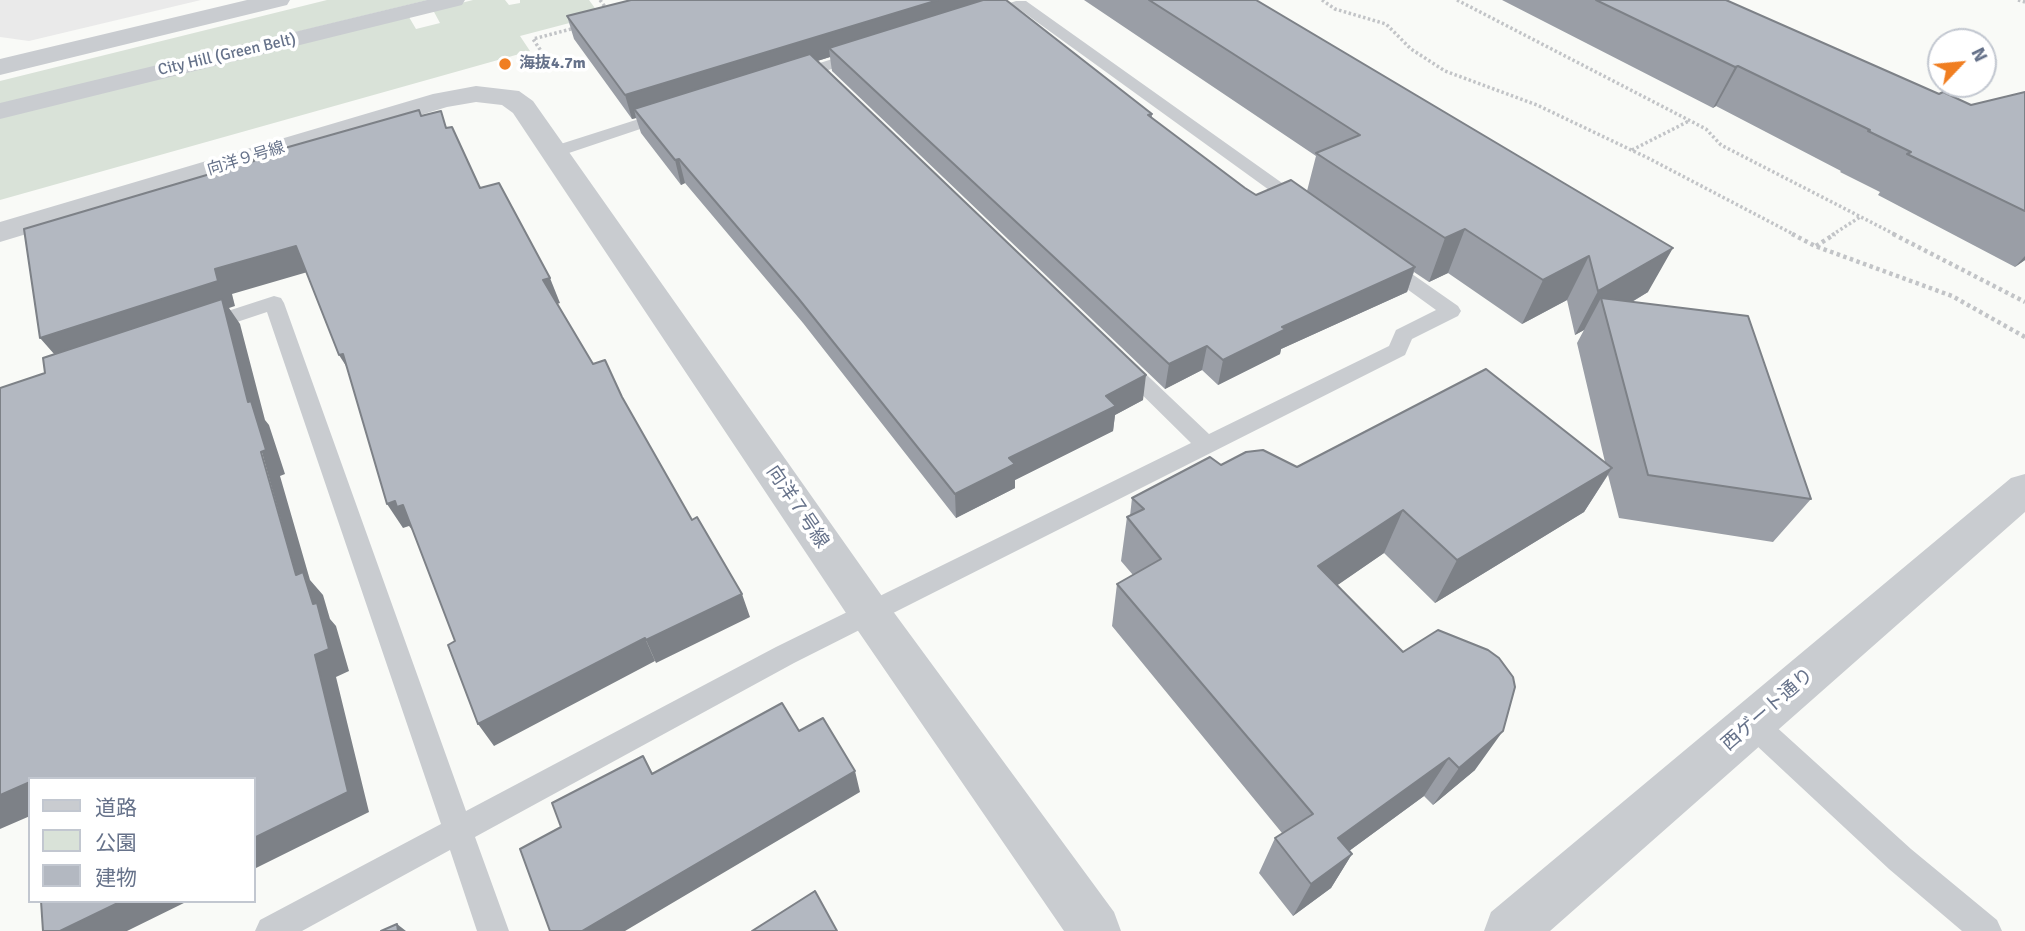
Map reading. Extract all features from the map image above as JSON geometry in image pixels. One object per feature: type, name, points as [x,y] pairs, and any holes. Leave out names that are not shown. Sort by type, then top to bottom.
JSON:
[{"type":"street","points":[[0,67],[278,0]]},
{"type":"street","name":"City Hill (Green Belt)","points":[[0,111],[454,0]]},
{"type":"street","name":"向洋７号線","points":[[494,93],[509,97],[523,107],[869,612],[1095,931]]},
{"type":"street","name":"向洋９号線","points":[[0,232],[443,100],[494,93]]},
{"type":"street","name":"西ゲート通り","points":[[1510,931],[2025,489]]},
{"type":"lane","points":[[969,21],[1021,4],[1315,215]]},
{"type":"lane","points":[[779,80],[879,49]]},
{"type":"lane","points":[[817,69],[835,87]]},
{"type":"lane","points":[[554,152],[678,112]]},
{"type":"lane","points":[[271,931],[869,612],[1398,350],[1403,335],[1451,311],[1372,255]]},
{"type":"lane","points":[[183,333],[274,303],[493,931]]},
{"type":"lane","points":[[1110,352],[1207,445]]},
{"type":"lane","points":[[1752,723],[1900,859],[1986,931]]},
{"type":"path","points":[[600,0],[613,18]]},
{"type":"path","points":[[1322,0],[1335,9],[1385,24],[1411,49],[1445,71],[1536,105],[1815,246],[1952,296],[2025,337]]},
{"type":"path","points":[[1457,0],[1706,130],[1721,145],[2025,302]]},
{"type":"path","points":[[2018,0],[2025,2]]},
{"type":"path","points":[[543,54],[533,39],[586,25]]},
{"type":"path","points":[[1631,151],[1689,121]]},
{"type":"path","points":[[1815,246],[1860,217]]},
{"type":"shaded area","points":[[0,0],[201,0],[29,41],[0,37]]},
{"type":"green space","points":[[327,0],[428,0],[0,104],[0,81]]},
{"type":"green space","points":[[473,0],[505,0],[509,5],[520,3],[520,0],[589,0],[600,15],[520,36],[530,51],[0,200],[0,116],[409,17],[416,29],[440,23],[433,10]]},
{"type":"building","points":[[631,0],[938,0],[625,95],[567,16]]},
{"type":"building","points":[[983,0],[1006,0],[1152,114],[1148,115],[1256,195],[1291,180],[1415,267],[1282,327],[1286,329],[1223,360],[1207,346],[1169,364],[829,48]]},
{"type":"building","points":[[1149,0],[1256,0],[1673,248],[1598,291],[1589,256],[1543,280],[1465,229],[1445,238],[1316,153],[1360,135]]},
{"type":"building","points":[[1596,0],[1726,0],[1927,89],[1927,98],[1956,98],[1971,105],[2025,92],[2025,211],[1907,154],[1911,152],[1868,131],[1870,130],[1738,66],[1735,67]]},
{"type":"building","points":[[810,54],[1146,375],[1106,396],[1116,406],[1009,458],[1015,464],[955,494],[798,298],[679,159],[675,160],[634,109]]},
{"type":"building","points":[[419,110],[421,116],[441,111],[446,128],[452,127],[480,188],[499,183],[550,278],[543,280],[593,364],[605,360],[622,397],[692,520],[697,517],[742,594],[646,640],[645,638],[478,724],[448,645],[455,641],[403,505],[397,507],[395,501],[387,504],[343,354],[339,355],[296,246],[215,269],[218,281],[40,338],[24,229],[254,161],[253,157]]},
{"type":"building","points":[[1601,298],[1748,316],[1811,499],[1648,475]]},
{"type":"building","points":[[222,299],[248,402],[251,401],[266,450],[261,452],[296,575],[303,572],[313,604],[317,603],[329,649],[315,655],[348,792],[256,837],[256,777],[28,777],[28,783],[0,795],[0,388],[45,373],[43,358]]},
{"type":"building","points":[[1486,369],[1612,468],[1457,560],[1403,510],[1318,566],[1403,652],[1438,630],[1488,650],[1499,658],[1513,677],[1515,687],[1503,731],[1459,768],[1449,758],[1338,838],[1352,854],[1311,884],[1275,838],[1313,814],[1117,584],[1161,559],[1127,517],[1144,509],[1132,498],[1210,457],[1221,465],[1246,452],[1263,450],[1297,467]]},
{"type":"building","points":[[782,703],[799,731],[823,718],[855,771],[582,931],[550,931],[520,849],[561,827],[552,803],[643,756],[652,774]]},
{"type":"building","points":[[815,891],[837,931],[752,931]]},
{"type":"building","points":[[41,903],[118,903],[60,931],[43,931]]},
{"type":"building","points":[[397,924],[398,931],[381,931]]},
{"type":"place","name":"海抜4.7m","points":[[505,64]]}]
